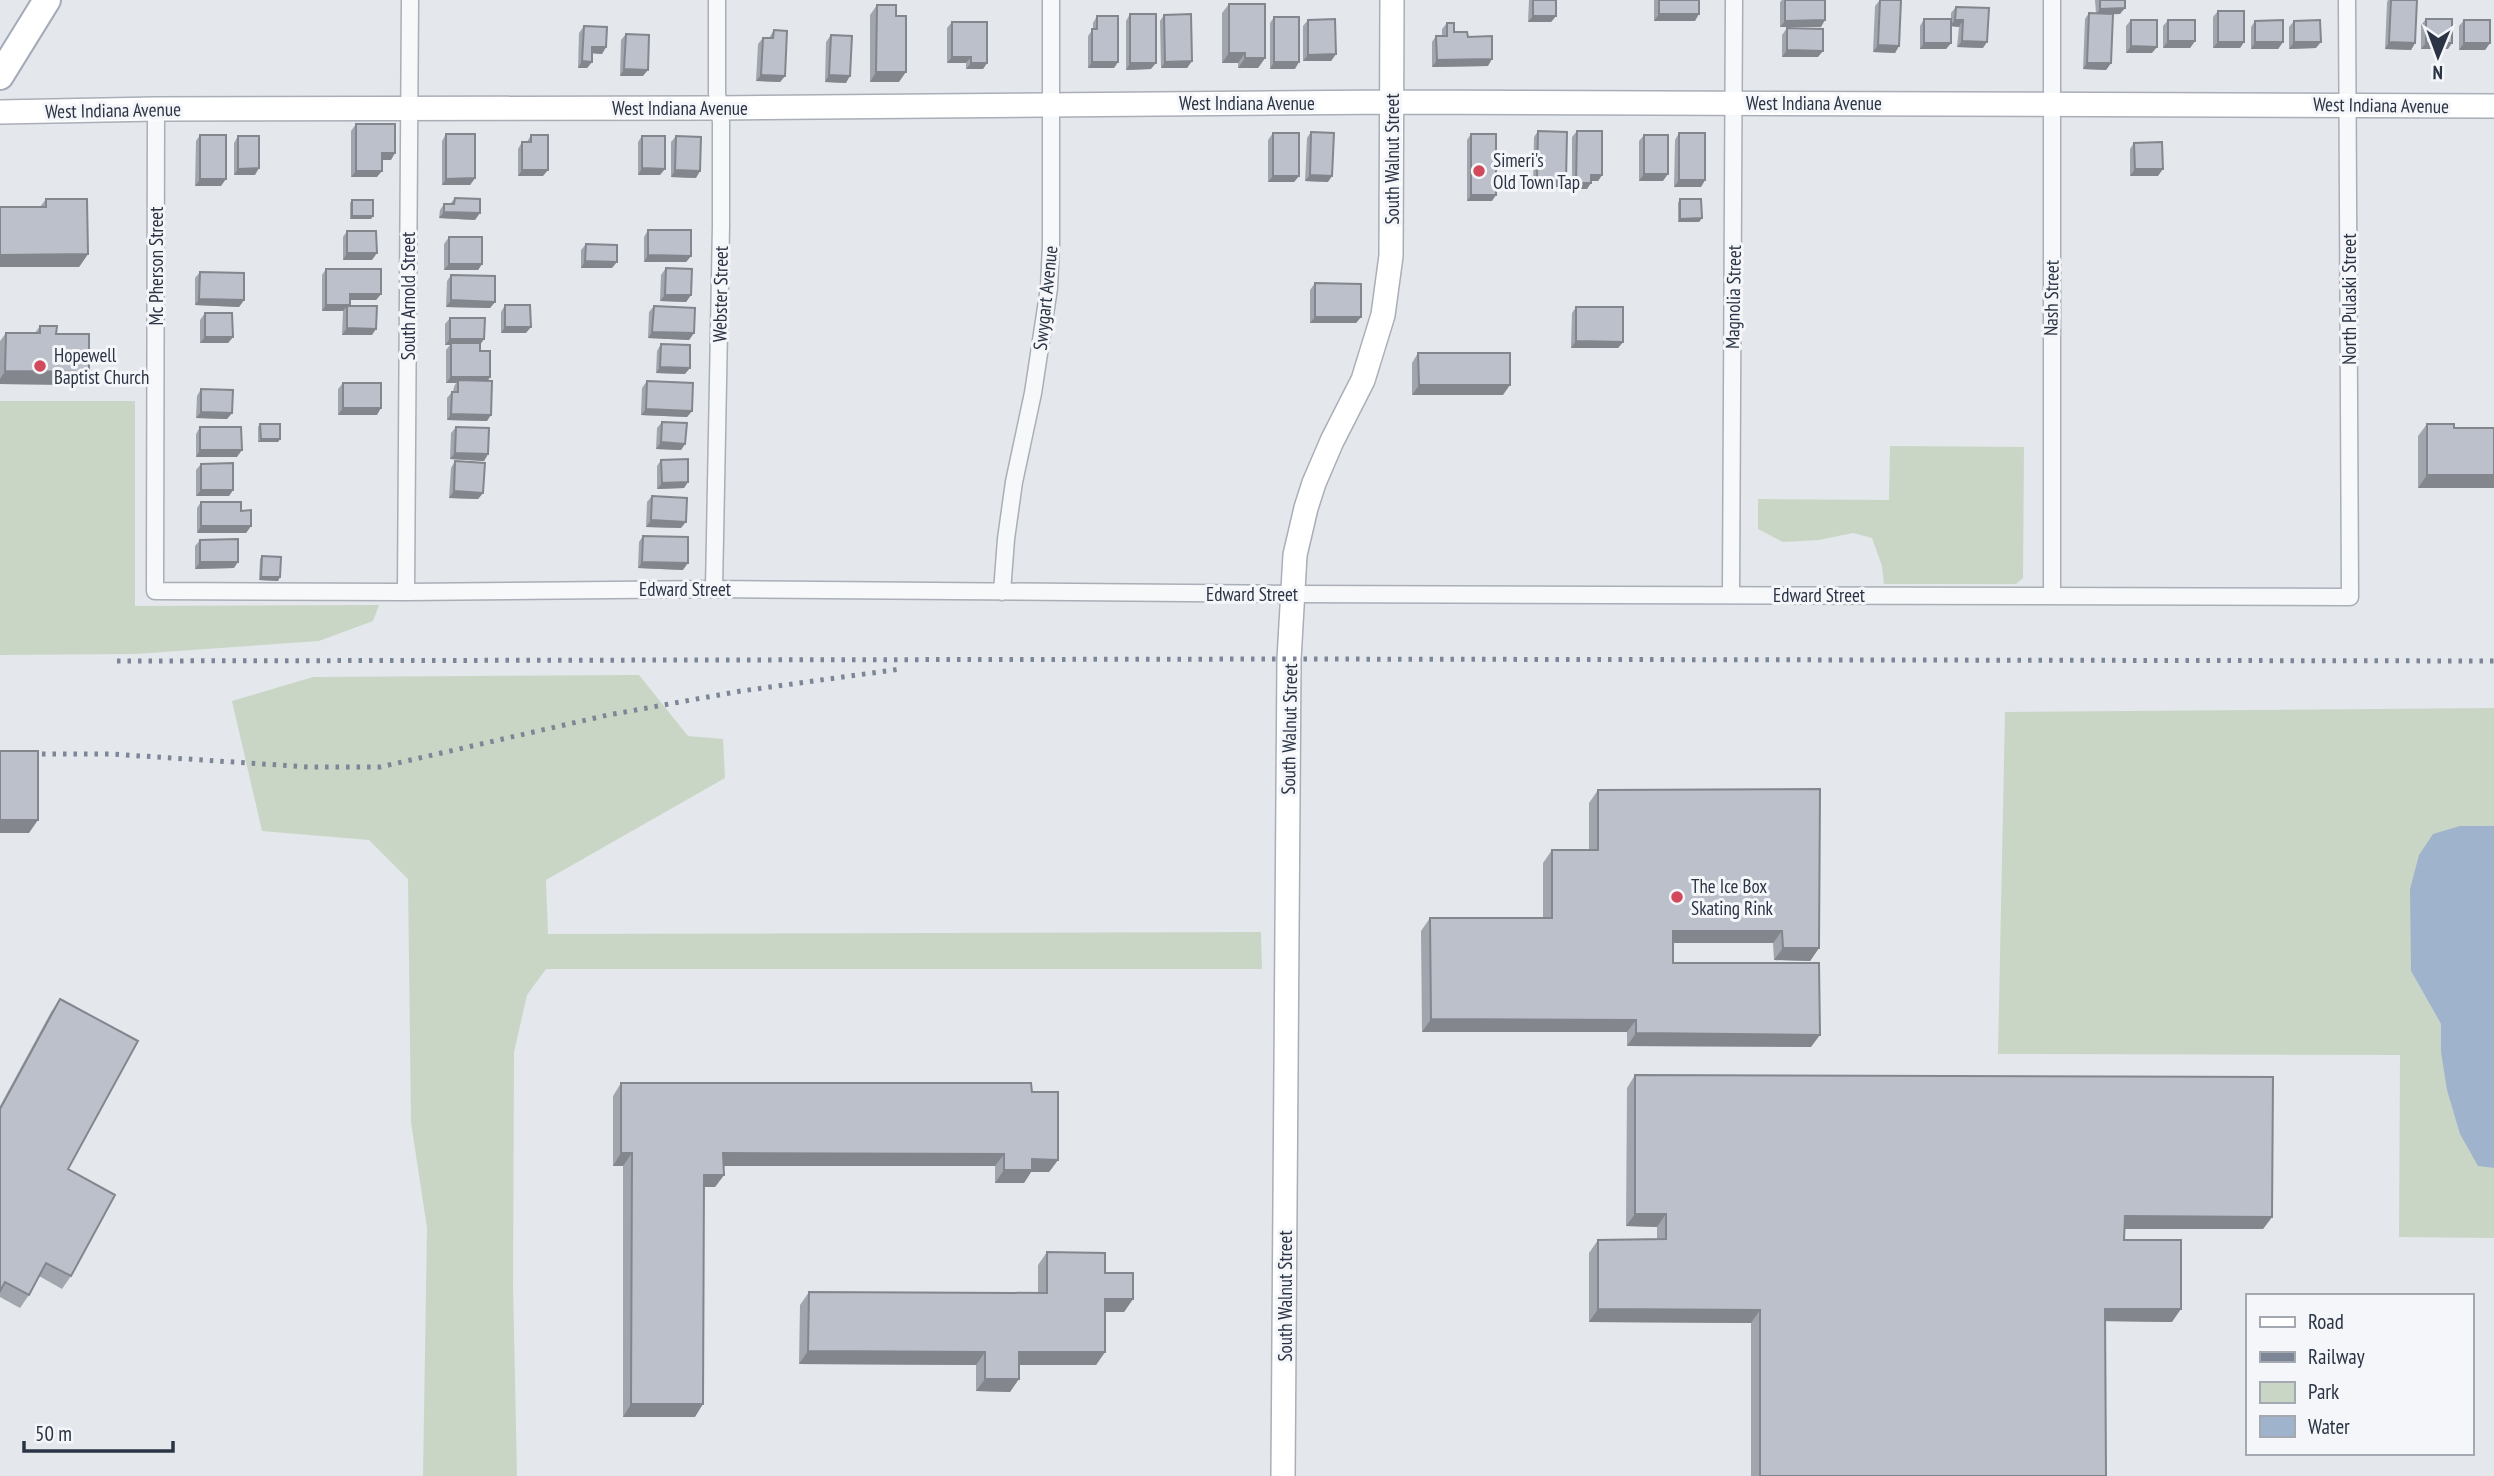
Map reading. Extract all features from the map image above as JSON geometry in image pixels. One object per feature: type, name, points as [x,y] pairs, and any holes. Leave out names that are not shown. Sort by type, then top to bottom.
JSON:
[{"type":"main road","points":[[0,76],[47,0]]},
{"type":"street","name":"South Arnold Street","points":[[406,592],[410,0]]},
{"type":"street","name":"Webster Street","points":[[715,589],[721,226],[718,0]]},
{"type":"street","name":"Swygart Avenue","points":[[1002,592],[1014,482],[1033,393],[1049,288],[1051,0]]},
{"type":"street","name":"South Walnut Street","points":[[1283,1476],[1289,687],[1295,555],[1314,483],[1363,380],[1383,315],[1391,256],[1392,0]]},
{"type":"street","name":"Magnolia Street","points":[[1731,594],[1734,0]]},
{"type":"street","name":"Nash Street","points":[[2052,0],[2052,596]]},
{"type":"street","name":"North Pulaski Street","points":[[2347,0],[2350,597]]},
{"type":"street","name":"West Indiana Avenue","points":[[0,112],[1392,102],[2494,106]]},
{"type":"street","name":"Mc Pherson Street","points":[[155,591],[156,109]]},
{"type":"street","name":"Edward Street","points":[[155,591],[715,589],[1293,594],[2350,597]]},
{"type":"green space","points":[[0,401],[135,401],[135,606],[379,605],[373,621],[319,641],[135,654],[0,655]]},
{"type":"green space","points":[[1890,446],[2024,447],[2023,578],[2016,584],[1884,584],[1882,566],[1872,538],[1853,533],[1819,540],[1783,542],[1758,529],[1758,499],[1889,500]]},
{"type":"green space","points":[[639,675],[688,736],[723,739],[725,778],[546,880],[548,934],[1261,932],[1262,969],[546,969],[527,995],[514,1052],[513,1285],[517,1476],[423,1476],[427,1228],[411,1122],[408,879],[369,840],[262,831],[232,701],[313,677]]},
{"type":"green space","points":[[2494,708],[2494,826],[2460,826],[2411,971],[2441,1024],[2441,1052],[2478,1165],[2494,1168],[2494,1238],[2399,1237],[2400,1055],[1998,1054],[2005,712]]},
{"type":"water","points":[[2460,826],[2494,826],[2494,1168],[2478,1166],[2460,1134],[2447,1090],[2441,1052],[2441,1024],[2411,971],[2410,889],[2419,855],[2433,834]]},
{"type":"building","points":[[1533,0],[1556,0],[1556,16],[1533,16]]},
{"type":"building","points":[[1659,0],[1699,0],[1699,14],[1659,14]]},
{"type":"building","points":[[1785,0],[1825,0],[1825,20],[1785,21]]},
{"type":"building","points":[[1880,0],[1901,0],[1899,46],[1878,45]]},
{"type":"building","points":[[2100,0],[2125,0],[2125,8],[2100,9]]},
{"type":"building","points":[[2391,0],[2417,0],[2415,43],[2389,42]]},
{"type":"building","points":[[1229,4],[1265,4],[1265,58],[1245,58],[1245,53],[1229,53]]},
{"type":"building","points":[[877,5],[896,5],[896,16],[906,16],[906,72],[876,72]]},
{"type":"building","points":[[1956,7],[1989,8],[1987,42],[1962,41],[1963,20],[1955,20]]},
{"type":"building","points":[[2218,11],[2244,11],[2244,42],[2218,42]]},
{"type":"building","points":[[2089,13],[2113,14],[2111,63],[2087,63]]},
{"type":"building","points":[[1130,14],[1156,14],[1156,63],[1130,63]]},
{"type":"building","points":[[1191,14],[1192,61],[1165,62],[1164,15]]},
{"type":"building","points":[[1097,16],[1118,16],[1118,62],[1092,62],[1092,29],[1097,29]]},
{"type":"building","points":[[1274,17],[1299,17],[1299,62],[1274,62]]},
{"type":"building","points":[[1335,19],[1336,54],[1308,55],[1308,20]]},
{"type":"building","points":[[1924,19],[1951,19],[1951,43],[1924,43]]},
{"type":"building","points":[[2426,19],[2452,19],[2452,43],[2426,43]]},
{"type":"building","points":[[2131,20],[2157,20],[2157,47],[2131,46]]},
{"type":"building","points":[[2168,20],[2195,20],[2195,41],[2168,41]]},
{"type":"building","points":[[2283,20],[2283,42],[2255,42],[2255,21]]},
{"type":"building","points":[[2320,20],[2321,42],[2294,42],[2294,21]]},
{"type":"building","points":[[2464,20],[2490,20],[2490,43],[2464,43]]},
{"type":"building","points":[[952,22],[987,22],[987,63],[971,63],[971,57],[952,57]]},
{"type":"building","points":[[1447,23],[1454,23],[1454,32],[1467,32],[1468,37],[1492,36],[1492,59],[1437,60],[1436,36],[1447,36]]},
{"type":"building","points":[[584,26],[607,27],[606,47],[592,47],[592,62],[582,61]]},
{"type":"building","points":[[1787,28],[1823,29],[1823,51],[1787,50]]},
{"type":"building","points":[[774,30],[787,31],[785,76],[761,75],[763,38],[773,38]]},
{"type":"building","points":[[626,34],[649,35],[648,70],[624,69]]},
{"type":"building","points":[[831,35],[852,36],[850,76],[829,75]]},
{"type":"building","points":[[356,124],[395,124],[395,153],[382,153],[382,171],[356,171]]},
{"type":"building","points":[[1538,131],[1567,132],[1566,181],[1537,180]]},
{"type":"building","points":[[1577,131],[1602,131],[1602,175],[1591,175],[1591,183],[1576,183]]},
{"type":"building","points":[[1311,132],[1334,133],[1332,176],[1310,175]]},
{"type":"building","points":[[1273,133],[1299,133],[1299,176],[1273,176]]},
{"type":"building","points":[[1679,133],[1705,133],[1705,180],[1679,180]]},
{"type":"building","points":[[446,134],[475,134],[475,178],[446,179]]},
{"type":"building","name":"Simeri's Old Town Tap","points":[[1471,134],[1496,134],[1496,195],[1471,195]]},
{"type":"building","points":[[200,135],[226,135],[226,179],[200,179]]},
{"type":"building","points":[[531,135],[548,135],[548,170],[522,170],[522,142],[531,142]]},
{"type":"building","points":[[1644,135],[1668,135],[1668,174],[1644,174]]},
{"type":"building","points":[[238,136],[259,136],[259,168],[238,169]]},
{"type":"building","points":[[642,136],[665,136],[665,169],[642,168]]},
{"type":"building","points":[[676,136],[701,137],[700,171],[675,170]]},
{"type":"building","points":[[2162,142],[2163,169],[2135,169],[2134,143]]},
{"type":"building","points":[[455,198],[480,199],[480,213],[444,212],[444,204],[454,204]]},
{"type":"building","points":[[46,199],[87,199],[88,254],[0,255],[0,207],[46,207]]},
{"type":"building","points":[[1680,199],[1701,199],[1702,218],[1680,219]]},
{"type":"building","points":[[352,200],[373,200],[373,216],[352,216]]},
{"type":"building","points":[[648,230],[691,230],[691,256],[648,255]]},
{"type":"building","points":[[347,231],[376,231],[377,253],[347,253]]},
{"type":"building","points":[[449,237],[482,237],[482,264],[449,264]]},
{"type":"building","points":[[586,244],[617,245],[617,262],[585,261]]},
{"type":"building","points":[[666,268],[692,269],[691,295],[665,295]]},
{"type":"building","points":[[326,269],[381,269],[381,294],[350,294],[350,305],[326,305]]},
{"type":"building","points":[[200,272],[244,273],[244,300],[199,299]]},
{"type":"building","points":[[451,275],[495,276],[495,302],[451,300]]},
{"type":"building","points":[[1315,283],[1361,284],[1361,317],[1315,317]]},
{"type":"building","points":[[505,305],[530,305],[531,327],[505,327]]},
{"type":"building","points":[[347,306],[377,306],[376,329],[347,328]]},
{"type":"building","points":[[654,306],[695,308],[694,333],[652,332]]},
{"type":"building","points":[[1576,307],[1623,307],[1623,342],[1576,341]]},
{"type":"building","points":[[205,313],[232,313],[233,337],[205,337]]},
{"type":"building","points":[[450,318],[485,318],[484,339],[450,339]]},
{"type":"building","name":"Hopewell Baptist Church","points":[[40,326],[57,326],[56,334],[89,334],[89,372],[5,371],[6,333],[40,333]]},
{"type":"building","points":[[451,343],[480,343],[480,351],[490,351],[490,377],[451,377]]},
{"type":"building","points":[[661,344],[690,345],[690,368],[660,367]]},
{"type":"building","points":[[1418,353],[1510,353],[1510,385],[1419,385]]},
{"type":"building","points":[[458,380],[492,381],[491,415],[451,414],[452,392],[458,392]]},
{"type":"building","points":[[647,381],[693,383],[692,411],[646,409]]},
{"type":"building","points":[[343,383],[381,383],[381,408],[343,408]]},
{"type":"building","points":[[201,389],[233,390],[232,413],[201,412]]},
{"type":"building","points":[[662,422],[687,423],[685,444],[661,442]]},
{"type":"building","points":[[260,424],[280,424],[280,439],[261,439]]},
{"type":"building","points":[[2427,424],[2454,424],[2454,428],[2494,428],[2494,475],[2427,475]]},
{"type":"building","points":[[200,427],[241,427],[242,450],[200,450]]},
{"type":"building","points":[[456,427],[489,428],[488,454],[455,453]]},
{"type":"building","points":[[688,459],[688,482],[662,483],[661,460]]},
{"type":"building","points":[[455,461],[485,463],[483,493],[454,491]]},
{"type":"building","points":[[233,463],[233,490],[201,490],[201,464]]},
{"type":"building","points":[[652,496],[687,498],[686,522],[651,520]]},
{"type":"building","points":[[201,502],[241,502],[241,511],[251,510],[251,526],[201,526]]},
{"type":"building","points":[[643,536],[688,537],[688,563],[642,562]]},
{"type":"building","points":[[238,539],[238,562],[200,562],[200,540]]},
{"type":"building","points":[[262,556],[281,557],[280,577],[261,577]]},
{"type":"building","points":[[0,751],[38,751],[38,820],[0,820]]},
{"type":"building","name":"The Ice Box Skating Rink","points":[[1820,789],[1819,948],[1783,948],[1782,931],[1673,931],[1673,963],[1819,963],[1820,1035],[1636,1033],[1636,1020],[1431,1019],[1430,918],[1552,918],[1552,850],[1598,850],[1598,790]]},
{"type":"building","points":[[60,999],[138,1041],[68,1169],[115,1195],[71,1276],[46,1263],[29,1295],[5,1282],[0,1291],[0,1109]]},
{"type":"building","points":[[1635,1075],[2273,1077],[2272,1217],[2125,1216],[2124,1240],[2181,1240],[2181,1309],[2105,1309],[2106,1476],[1760,1476],[1760,1310],[1598,1309],[1598,1240],[1666,1239],[1666,1214],[1635,1214]]},
{"type":"building","points":[[621,1083],[1031,1083],[1032,1092],[1058,1092],[1058,1160],[1032,1159],[1032,1170],[1004,1170],[1004,1154],[723,1153],[724,1175],[704,1175],[703,1404],[631,1404],[632,1153],[621,1153]]},
{"type":"building","points":[[1047,1252],[1105,1253],[1105,1273],[1133,1273],[1133,1299],[1105,1299],[1105,1352],[1019,1352],[1019,1379],[985,1379],[985,1352],[808,1351],[809,1292],[1047,1293]]},
{"type":"railway","points":[[117,661],[2494,661]]},
{"type":"railway","points":[[0,754],[111,754],[309,767],[380,767],[608,715],[741,691],[901,669]]},
{"type":"place","name":"Simeri's Old Town Tap","points":[[1479,171]]},
{"type":"place","name":"Hopewell Baptist Church","points":[[40,366]]},
{"type":"place","name":"The Ice Box Skating Rink","points":[[1677,897]]}]
